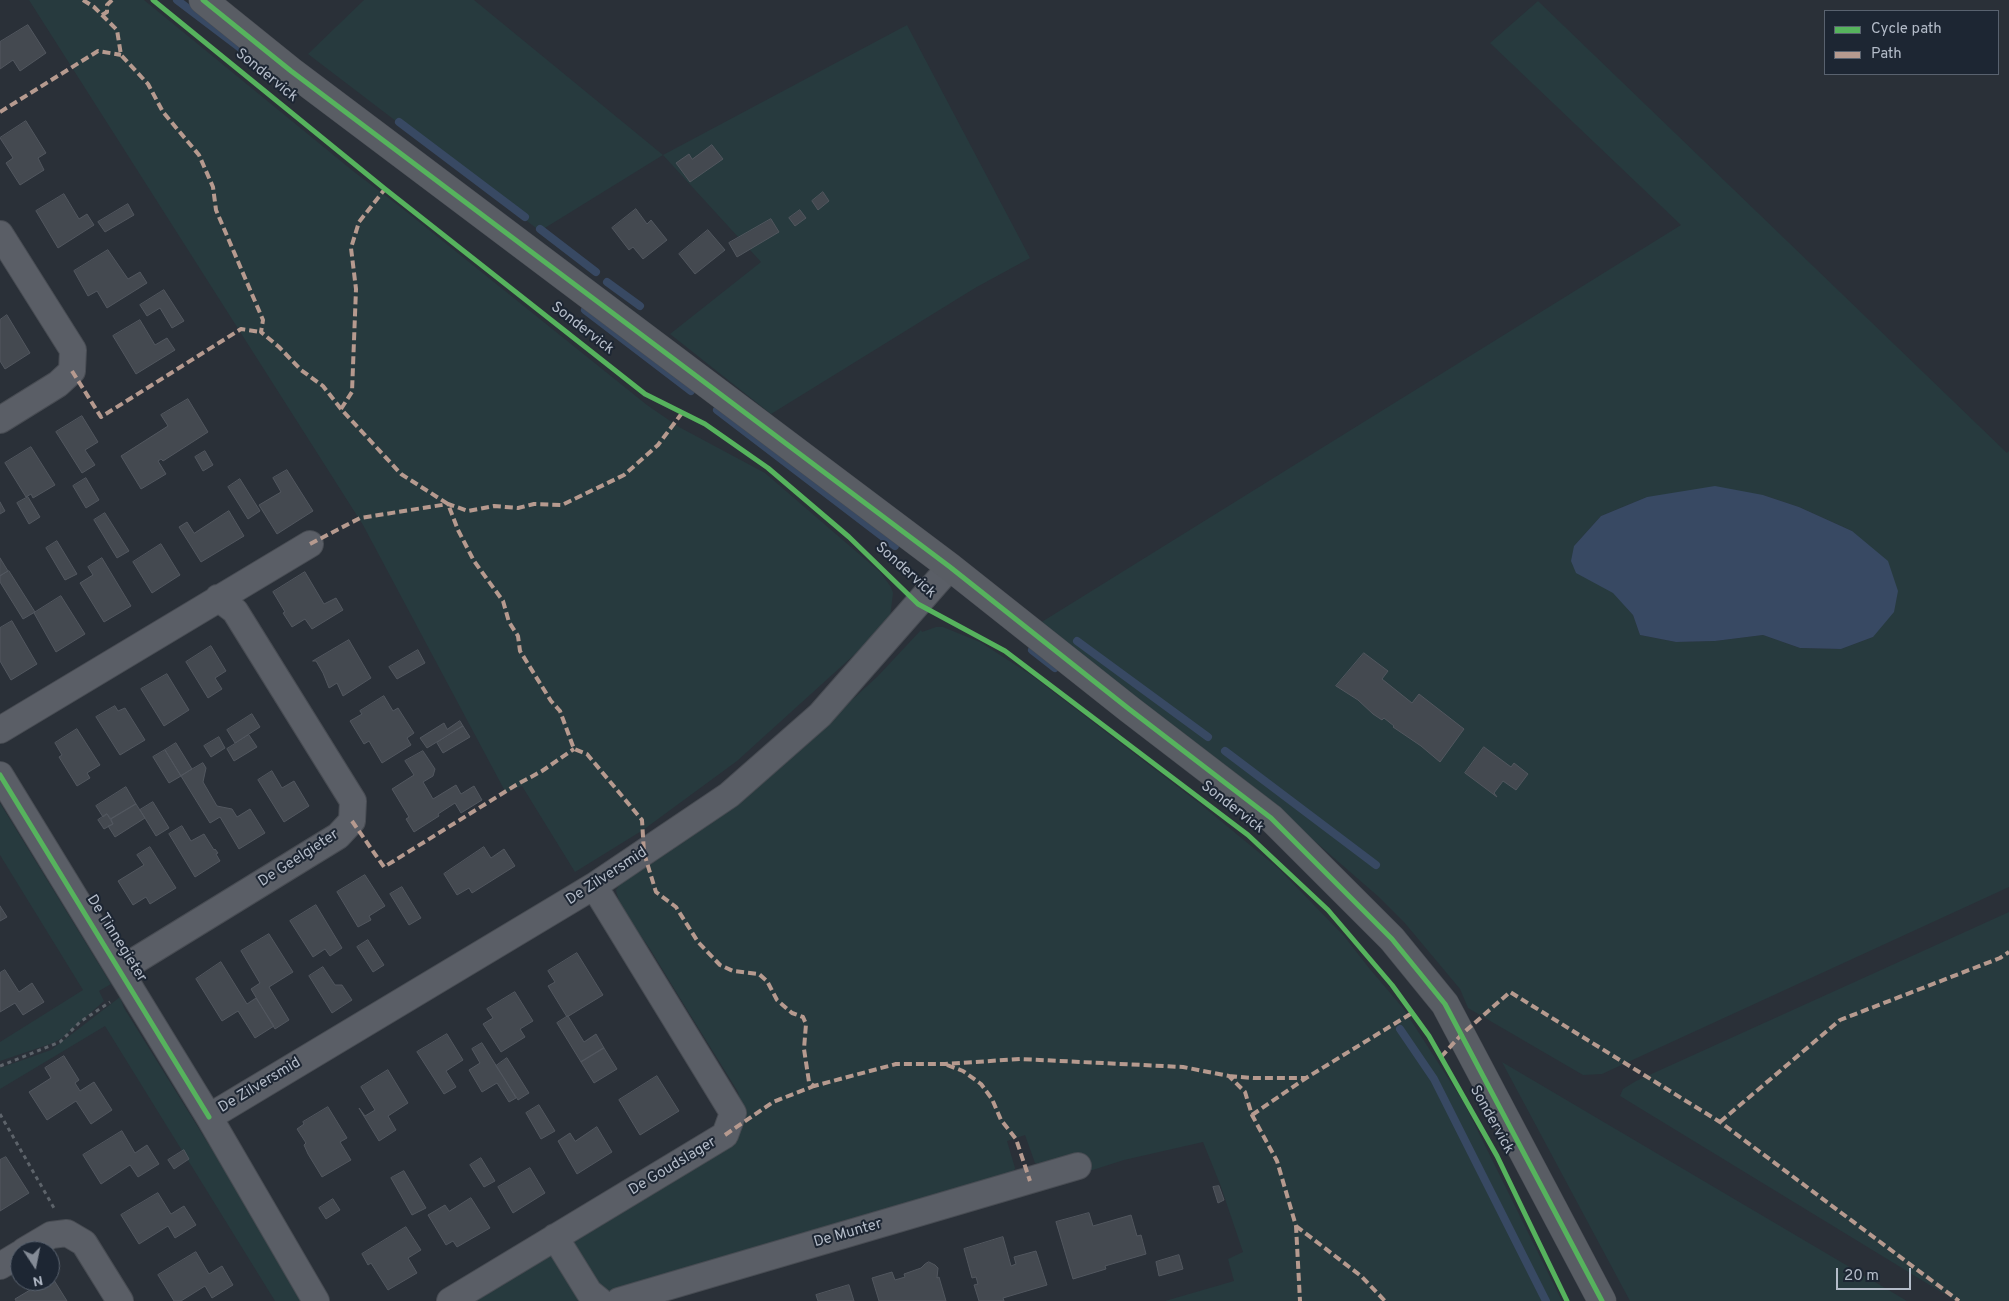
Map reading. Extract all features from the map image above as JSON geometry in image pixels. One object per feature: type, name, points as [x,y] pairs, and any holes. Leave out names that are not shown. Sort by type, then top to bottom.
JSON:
[{"type":"street","name":"Sondervick","points":[[203,0],[291,71],[950,567],[1129,709],[1271,818],[1392,940],[1445,1004],[1602,1301]]},
{"type":"street","points":[[0,234],[73,350],[72,371],[58,384],[0,420]]},
{"type":"street","points":[[0,730],[310,544]]},
{"type":"street","name":"De Zilversmid","points":[[209,1117],[594,886],[728,795],[820,715],[950,567]]},
{"type":"street","name":"De Geelgieter","points":[[126,979],[338,836],[352,821],[353,801],[235,611],[218,598]]},
{"type":"street","name":"De Tinnegieter","points":[[0,775],[209,1117],[316,1301]]},
{"type":"street","name":"De Goudslager","points":[[450,1301],[725,1135],[733,1113],[594,886]]},
{"type":"street","name":"De Munter","points":[[619,1301],[1078,1166]]},
{"type":"street","points":[[41,1241],[51,1235],[68,1233],[84,1243],[120,1301]]},
{"type":"street","points":[[556,1237],[589,1292],[600,1301]]},
{"type":"path","points":[[0,1066],[60,1042],[126,979]]},
{"type":"path","points":[[0,1114],[68,1233]]},
{"type":"green space","points":[[29,0],[144,0],[353,171],[647,405],[679,427],[765,473],[880,572],[893,593],[890,617],[865,645],[737,761],[643,830],[575,872],[522,786],[506,793],[363,525]]},
{"type":"green space","points":[[364,0],[474,0],[663,155],[540,231],[308,54]]},
{"type":"green space","points":[[1538,1],[2007,453],[2009,451],[2009,887],[1602,1074],[1583,1075],[1468,1008],[1460,989],[1404,922],[1380,898],[1295,824],[1040,623],[1681,225],[1490,43]],"holes":[[[1763,495],[1799,507],[1852,531],[1873,637],[1841,649],[1800,648],[1763,635],[1715,641],[1676,642],[1640,635],[1633,615],[1574,546],[1601,516],[1647,497]]]},
{"type":"green space","points":[[907,25],[1030,258],[975,288],[771,414],[670,334],[761,262],[663,155]]},
{"type":"green space","points":[[936,627],[943,627],[980,642],[1031,675],[1199,803],[1279,869],[1344,936],[1403,1008],[1464,1103],[1562,1301],[1165,1301],[1234,1281],[1228,1259],[1243,1252],[1220,1184],[1203,1142],[1124,1160],[1080,1174],[1035,1163],[1025,1135],[1007,1141],[1015,1168],[1014,1172],[610,1295],[603,1291],[570,1242],[728,1145],[739,1132],[743,1121],[738,1092],[650,949],[625,913],[616,890],[623,878],[841,710],[878,676],[921,630],[922,632]]},
{"type":"green space","points":[[0,803],[111,984],[99,991],[104,1001],[62,1038],[53,1043],[0,1061],[0,1042],[83,990],[0,855]]},
{"type":"green space","points":[[2009,912],[2009,1301],[1956,1301],[1620,1096],[1623,1089],[1636,1081]]},
{"type":"green space","points":[[120,997],[124,1008],[306,1301],[275,1301],[105,1026],[0,1089],[0,1068],[51,1050]]},
{"type":"green space","points":[[1502,1062],[1880,1285],[1907,1301],[1630,1301]]},
{"type":"green space","points":[[554,1252],[583,1301],[476,1301]]},
{"type":"water","points":[[1715,486],[1763,495],[1799,507],[1852,531],[1888,561],[1898,591],[1894,612],[1873,637],[1841,649],[1800,648],[1763,635],[1715,641],[1676,642],[1640,635],[1633,615],[1613,593],[1576,573],[1571,561],[1574,546],[1601,516],[1647,497]]},
{"type":"building","points":[[28,25],[46,53],[20,71],[13,60],[0,69],[0,42]]},
{"type":"building","points":[[26,121],[46,153],[38,158],[44,170],[20,185],[6,163],[13,158],[0,138]]},
{"type":"building","points":[[712,145],[723,159],[690,182],[676,163],[689,154],[692,159]]},
{"type":"building","points":[[823,192],[829,201],[818,210],[812,201]]},
{"type":"building","points":[[64,194],[79,219],[87,214],[94,225],[58,248],[36,211]]},
{"type":"building","points":[[128,204],[134,215],[105,232],[98,222]]},
{"type":"building","points":[[636,209],[647,224],[651,220],[667,240],[643,259],[633,247],[629,250],[612,228]]},
{"type":"building","points":[[800,210],[806,218],[795,226],[789,218]]},
{"type":"building","points":[[771,219],[779,232],[737,257],[729,243]]},
{"type":"building","points":[[708,230],[725,250],[695,274],[679,254]]},
{"type":"building","points":[[108,250],[128,279],[140,272],[147,283],[107,308],[97,291],[88,296],[74,271]]},
{"type":"building","points":[[164,290],[184,321],[172,328],[160,308],[147,316],[140,305]]},
{"type":"building","points":[[7,315],[30,353],[5,369],[0,361],[0,320]]},
{"type":"building","points":[[140,320],[155,345],[167,338],[175,350],[136,374],[113,336]]},
{"type":"building","points":[[188,399],[208,432],[163,461],[161,459],[158,461],[166,474],[141,489],[121,456],[168,426],[161,415]]},
{"type":"building","points":[[82,416],[98,442],[85,450],[95,465],[82,473],[56,432]]},
{"type":"building","points":[[31,447],[55,485],[33,498],[31,494],[26,497],[5,463]]},
{"type":"building","points":[[205,451],[213,465],[203,471],[195,457]]},
{"type":"building","points":[[287,470],[313,511],[277,534],[259,505],[281,492],[273,478]]},
{"type":"building","points":[[86,478],[99,500],[86,508],[73,486]]},
{"type":"building","points":[[240,479],[260,511],[248,519],[228,487]]},
{"type":"building","points":[[28,497],[40,517],[29,524],[17,503]]},
{"type":"building","points":[[0,502],[5,511],[0,514]]},
{"type":"building","points":[[229,511],[244,536],[201,562],[179,527],[187,522],[194,533]]},
{"type":"building","points":[[105,513],[129,551],[117,558],[94,520]]},
{"type":"building","points":[[57,541],[77,574],[65,580],[46,548]]},
{"type":"building","points":[[161,544],[180,575],[152,593],[133,562]]},
{"type":"building","points":[[0,558],[8,571],[0,576]]},
{"type":"building","points":[[102,558],[131,606],[104,622],[80,583],[93,575],[88,567]]},
{"type":"building","points":[[9,571],[35,612],[23,619],[0,582],[0,576]]},
{"type":"building","points":[[305,572],[324,604],[336,598],[343,610],[312,629],[305,619],[292,627],[273,592]]},
{"type":"building","points":[[61,596],[85,634],[56,652],[34,613]]},
{"type":"building","points":[[12,621],[37,664],[11,680],[0,661],[0,628]]},
{"type":"building","points":[[349,640],[371,678],[343,696],[337,683],[329,688],[316,661],[313,661]]},
{"type":"building","points":[[211,646],[226,671],[215,678],[222,689],[208,698],[186,662]]},
{"type":"building","points":[[418,650],[425,663],[397,679],[389,667]]},
{"type":"building","points":[[1364,653],[1388,671],[1382,679],[1412,703],[1419,694],[1464,729],[1440,762],[1393,727],[1384,718],[1382,720],[1373,714],[1358,700],[1336,686]]},
{"type":"building","points":[[167,674],[189,710],[164,726],[141,689]]},
{"type":"building","points":[[384,696],[393,711],[398,708],[414,733],[407,738],[411,745],[382,763],[369,741],[364,744],[350,721],[362,714],[360,711]]},
{"type":"building","points":[[115,706],[118,711],[125,708],[145,740],[120,755],[96,717]]},
{"type":"building","points":[[252,714],[260,727],[235,743],[227,730]]},
{"type":"building","points":[[460,721],[463,726],[427,748],[420,738],[444,723],[447,729]]},
{"type":"building","points":[[463,726],[470,737],[443,753],[437,743]]},
{"type":"building","points":[[77,729],[100,765],[87,773],[90,778],[77,786],[59,757],[62,755],[55,743]]},
{"type":"building","points":[[249,735],[257,747],[234,761],[227,749]]},
{"type":"building","points":[[219,737],[225,748],[211,757],[204,746]]},
{"type":"building","points":[[176,743],[192,769],[181,776],[165,750]]},
{"type":"building","points":[[1484,747],[1511,767],[1514,763],[1528,774],[1516,790],[1503,781],[1494,793],[1497,797],[1465,773]]},
{"type":"building","points":[[165,750],[181,776],[169,783],[153,757]]},
{"type":"building","points":[[423,751],[435,769],[433,776],[423,782],[433,799],[456,785],[461,794],[474,786],[482,800],[461,813],[455,803],[414,832],[406,819],[409,817],[392,789],[414,775],[405,761]]},
{"type":"building","points":[[203,763],[206,768],[203,782],[217,806],[232,809],[237,817],[250,809],[265,833],[239,849],[220,817],[210,823],[181,776]]},
{"type":"building","points":[[272,771],[282,788],[294,781],[309,806],[284,822],[258,780]]},
{"type":"building","points":[[126,787],[136,804],[111,819],[107,814],[103,817],[96,806]]},
{"type":"building","points":[[153,802],[169,828],[156,836],[140,810]]},
{"type":"building","points":[[136,804],[145,818],[115,837],[108,826],[113,824],[111,819]]},
{"type":"building","points":[[107,814],[113,824],[104,829],[98,820]]},
{"type":"building","points":[[182,826],[191,841],[204,834],[218,853],[216,854],[220,861],[195,877],[169,834]]},
{"type":"building","points":[[150,847],[176,888],[150,904],[146,897],[133,905],[118,881],[144,865],[137,855]]},
{"type":"building","points":[[484,847],[491,858],[504,849],[515,866],[472,893],[469,888],[457,895],[444,874]]},
{"type":"building","points":[[365,875],[385,906],[369,916],[371,920],[358,927],[337,892]]},
{"type":"building","points":[[402,887],[421,918],[409,925],[390,894]]},
{"type":"building","points":[[316,905],[342,948],[330,956],[325,949],[313,957],[290,921]]},
{"type":"building","points":[[0,906],[7,917],[0,921]]},
{"type":"building","points":[[269,934],[293,972],[269,987],[289,1020],[275,1029],[251,989],[260,983],[241,951]]},
{"type":"building","points":[[368,940],[384,965],[373,972],[357,947]]},
{"type":"building","points":[[577,953],[603,995],[567,1017],[548,986],[555,982],[548,971]]},
{"type":"building","points":[[221,962],[247,1004],[256,998],[274,1026],[255,1038],[238,1011],[222,1021],[196,979]]},
{"type":"building","points":[[323,967],[335,985],[342,985],[352,1000],[332,1013],[309,976]]},
{"type":"building","points":[[5,970],[19,992],[32,983],[44,1002],[23,1015],[15,1003],[0,1012],[0,973]]},
{"type":"building","points":[[515,992],[533,1021],[520,1029],[525,1037],[501,1052],[483,1024],[493,1018],[487,1009]]},
{"type":"building","points":[[568,1016],[584,1042],[596,1034],[604,1048],[581,1062],[557,1023]]},
{"type":"building","points":[[447,1034],[463,1060],[446,1071],[456,1087],[444,1094],[417,1052]]},
{"type":"building","points":[[482,1043],[516,1098],[509,1102],[497,1083],[482,1092],[469,1070],[480,1063],[472,1049]]},
{"type":"building","points":[[604,1048],[617,1069],[594,1083],[581,1062]]},
{"type":"building","points":[[64,1056],[79,1080],[75,1083],[80,1091],[94,1082],[112,1110],[91,1124],[76,1101],[47,1120],[29,1092],[51,1078],[45,1068]]},
{"type":"building","points":[[507,1058],[529,1093],[518,1100],[496,1066]]},
{"type":"building","points":[[388,1070],[408,1103],[388,1116],[396,1130],[379,1141],[359,1108],[365,1116],[375,1110],[361,1087]]},
{"type":"building","points":[[657,1076],[679,1111],[640,1135],[619,1100]]},
{"type":"building","points":[[539,1105],[555,1131],[541,1139],[526,1113]]},
{"type":"building","points":[[328,1107],[347,1138],[340,1142],[351,1160],[322,1177],[308,1154],[304,1145],[306,1143],[297,1129],[304,1124],[303,1122]]},
{"type":"building","points":[[597,1127],[612,1152],[577,1174],[558,1141],[570,1133],[575,1141]]},
{"type":"building","points":[[122,1131],[135,1153],[147,1145],[159,1164],[138,1177],[130,1165],[101,1184],[83,1155]]},
{"type":"building","points":[[184,1150],[189,1159],[174,1169],[168,1160]]},
{"type":"building","points":[[6,1157],[29,1193],[0,1211],[0,1160]]},
{"type":"building","points":[[481,1158],[495,1181],[484,1187],[470,1165]]},
{"type":"building","points":[[530,1168],[545,1193],[513,1213],[498,1187]]},
{"type":"building","points":[[404,1171],[426,1208],[412,1215],[391,1178]]},
{"type":"building","points":[[1219,1186],[1224,1200],[1218,1203],[1213,1187]]},
{"type":"building","points":[[158,1193],[171,1214],[184,1206],[196,1225],[175,1238],[168,1226],[139,1244],[121,1215]]},
{"type":"building","points":[[471,1198],[490,1228],[457,1247],[453,1241],[446,1245],[428,1215],[445,1205],[449,1211]]},
{"type":"building","points":[[333,1199],[340,1210],[326,1219],[319,1208]]},
{"type":"building","points":[[1089,1213],[1093,1226],[1131,1215],[1137,1236],[1141,1235],[1146,1254],[1105,1266],[1106,1269],[1073,1279],[1056,1222]]},
{"type":"building","points":[[406,1227],[421,1250],[408,1258],[417,1273],[388,1290],[371,1263],[368,1265],[362,1254]]},
{"type":"building","points":[[1003,1237],[1011,1266],[1016,1264],[1014,1257],[1036,1251],[1047,1285],[1003,1298],[1004,1301],[979,1301],[974,1285],[978,1284],[976,1277],[972,1278],[964,1249]]},
{"type":"building","points":[[196,1252],[209,1274],[222,1266],[233,1285],[212,1298],[205,1286],[181,1301],[174,1301],[158,1275]]},
{"type":"building","points":[[1179,1255],[1183,1269],[1159,1276],[1156,1262]]},
{"type":"building","points":[[929,1262],[938,1268],[937,1278],[939,1277],[946,1301],[879,1301],[872,1278],[892,1272],[895,1280],[905,1277],[904,1274],[921,1268]]},
{"type":"building","points":[[849,1285],[854,1301],[818,1301],[816,1295]]},
{"type":"building","points":[[60,1290],[67,1301],[16,1301],[15,1299],[28,1291]]},
{"type":"waterway","points":[[177,0],[268,69]]},
{"type":"waterway","points":[[399,122],[525,217]]},
{"type":"waterway","points":[[540,229],[596,272]]},
{"type":"waterway","points":[[607,282],[640,306]]},
{"type":"waterway","points":[[585,310],[691,391]]},
{"type":"waterway","points":[[717,410],[895,546]]},
{"type":"waterway","points":[[1077,641],[1208,737]]},
{"type":"waterway","points":[[1032,650],[1055,668]]},
{"type":"waterway","points":[[1225,751],[1376,865]]},
{"type":"waterway","points":[[1400,1029],[1434,1079],[1546,1301]]},
{"type":"marked path","points":[[83,0],[94,7],[117,30],[121,55],[148,84],[163,112],[199,155],[213,187],[216,210],[263,320],[261,332],[279,347],[301,370],[323,386],[341,409],[401,474],[448,504],[458,530],[474,561],[503,601],[509,622],[518,636],[520,651],[551,701],[560,711],[574,749],[587,754],[642,820],[644,853],[656,892],[676,907],[698,942],[720,965],[733,971],[759,974],[767,981],[777,1000],[792,1013],[803,1017],[806,1024],[804,1049],[809,1082],[814,1086],[896,1064],[945,1064],[1020,1059],[1183,1067],[1229,1076],[1245,1092],[1252,1115],[1277,1161],[1296,1226],[1300,1301]]},
{"type":"marked path","points":[[102,15],[107,12],[107,5],[112,0]]},
{"type":"marked path","points":[[0,112],[98,51],[121,55]]},
{"type":"marked path","points":[[341,409],[352,392],[356,289],[351,248],[359,222],[385,189]]},
{"type":"marked path","points":[[72,371],[101,417],[241,329],[261,332]]},
{"type":"marked path","points":[[310,544],[360,518],[448,504],[468,511],[494,506],[518,508],[534,504],[562,505],[624,475],[658,445],[682,413]]},
{"type":"marked path","points":[[352,821],[384,867],[516,785],[542,771],[574,749]]},
{"type":"marked path","points":[[1720,1122],[1840,1020],[2000,958],[2009,952]]},
{"type":"marked path","points":[[1441,1057],[1461,1035],[1510,992],[1720,1122],[1959,1301]]},
{"type":"marked path","points":[[1229,1076],[1306,1078],[1412,1013]]},
{"type":"marked path","points":[[947,1065],[963,1071],[981,1084],[992,1099],[1001,1120],[1016,1139],[1030,1181]]},
{"type":"marked path","points":[[1252,1115],[1306,1078]]},
{"type":"marked path","points":[[725,1135],[773,1102],[814,1086]]},
{"type":"marked path","points":[[1296,1226],[1361,1276],[1385,1301]]},
{"type":"cycle path","points":[[153,0],[385,189],[645,394],[705,424],[768,468],[849,537],[918,604],[1005,651],[1248,835],[1328,910],[1392,985],[1429,1036],[1497,1156],[1567,1301]]},
{"type":"cycle path","points":[[203,0],[291,71],[950,567],[1129,709],[1271,818],[1392,939],[1445,1004],[1602,1301]]},
{"type":"cycle path","points":[[0,775],[209,1117]]}]
